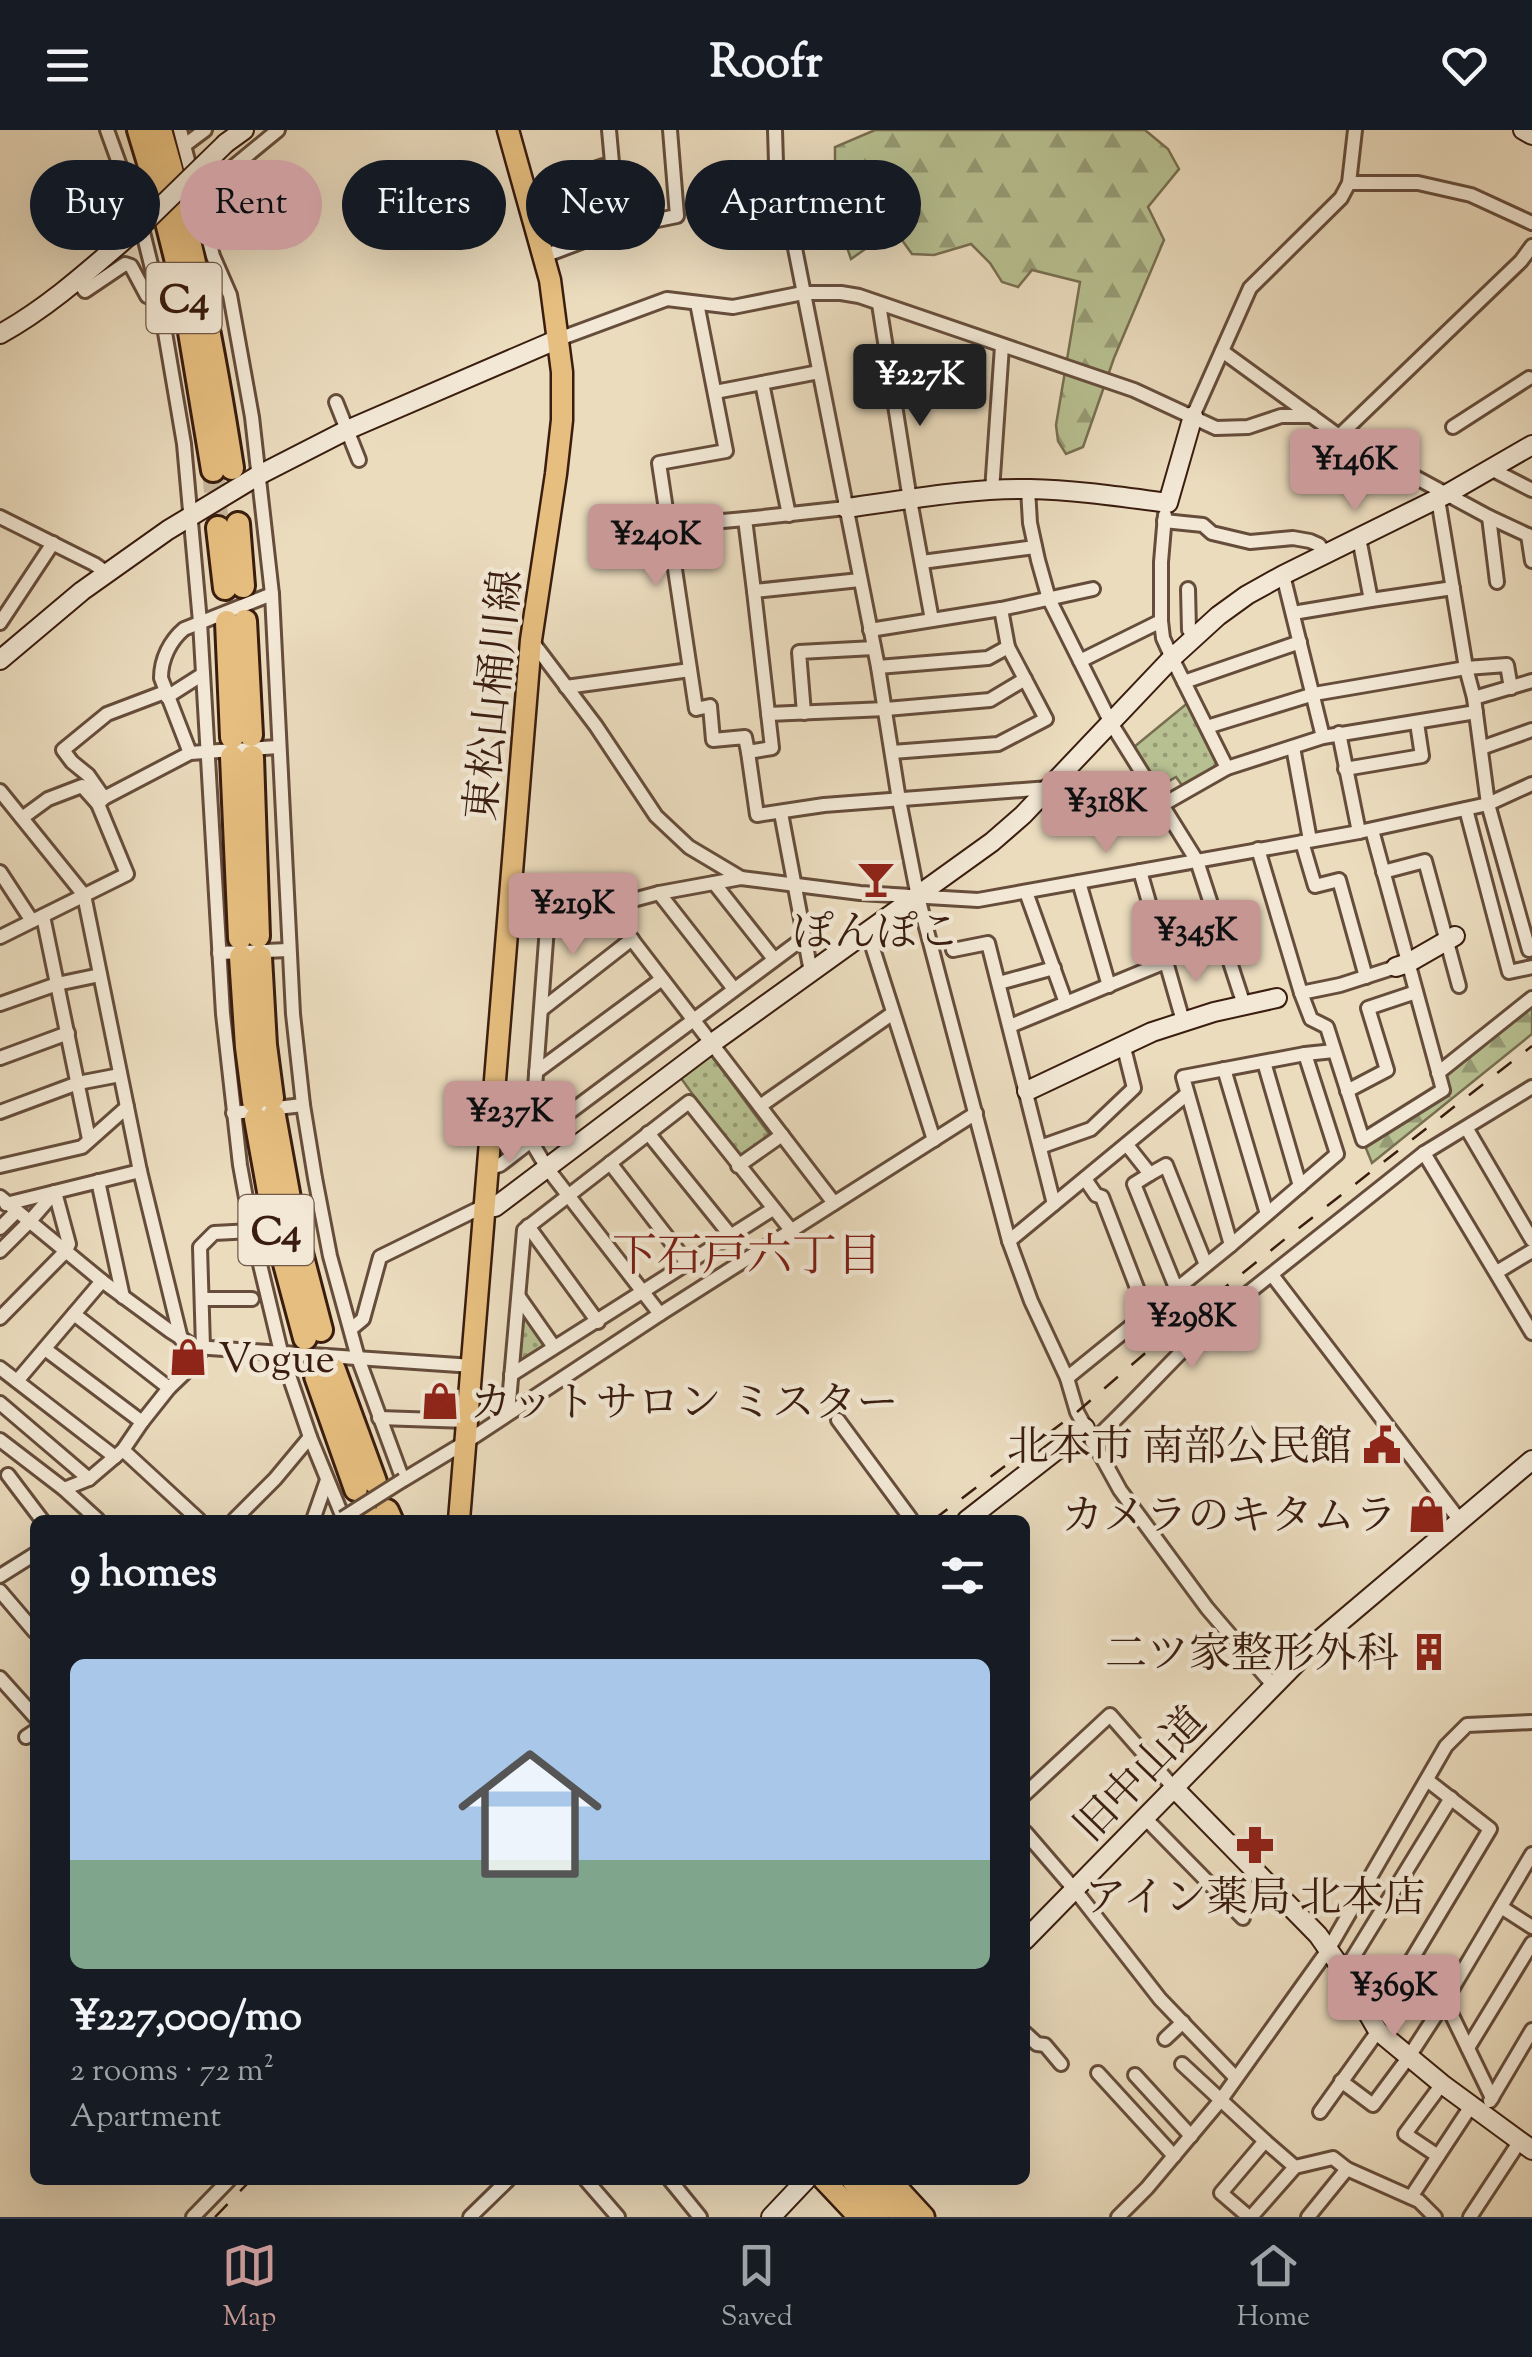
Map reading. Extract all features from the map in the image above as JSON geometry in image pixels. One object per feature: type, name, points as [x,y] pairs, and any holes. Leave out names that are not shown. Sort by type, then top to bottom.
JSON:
[{"type":"highway","name":"C4","points":[[139,130],[181,278],[223,470],[213,345],[160,130]]},
{"type":"highway","points":[[228,526],[234,587]]},
{"type":"highway","name":"C4","points":[[236,622],[244,948],[265,1045],[258,1109],[294,1226],[313,1334]]},
{"type":"highway","points":[[325,1373],[365,1486]]},
{"type":"highway","points":[[872,2185],[904,2217]]},
{"type":"main road","name":"東松山桶川線","points":[[508,130],[526,192]]},
{"type":"main road","name":"東松山桶川線","points":[[459,1515],[530,640],[562,420],[562,372],[542,250]]},
{"type":"main road","points":[[829,2185],[859,2217]]},
{"type":"main road","points":[[856,2185],[878,2217]]},
{"type":"main road","points":[[895,2185],[924,2217]]},
{"type":"street","points":[[107,130],[119,160]]},
{"type":"street","points":[[180,130],[188,160]]},
{"type":"street","points":[[184,145],[206,130]]},
{"type":"street","points":[[160,207],[244,130]]},
{"type":"street","points":[[242,160],[278,130]]},
{"type":"street","points":[[610,130],[612,160]]},
{"type":"street","points":[[665,218],[677,216],[670,130]]},
{"type":"street","points":[[775,130],[776,163],[878,667],[918,897],[1009,1241],[1031,1301],[1067,1378],[1077,1412],[1120,1490],[1217,1621],[1273,1685]]},
{"type":"street","points":[[1228,768],[1163,638],[1166,512],[1193,416],[1250,288],[1341,198],[1350,183],[1355,130]]},
{"type":"street","points":[[1522,130],[1532,135]]},
{"type":"street","points":[[1350,183],[1418,182],[1471,195],[1532,223]]},
{"type":"street","points":[[1339,436],[1532,246]]},
{"type":"street","points":[[0,334],[114,250]]},
{"type":"street","points":[[149,250],[184,444],[208,751],[244,948],[258,1109],[252,1232],[281,1352],[341,1515]]},
{"type":"street","points":[[211,250],[230,294],[252,417],[272,594],[288,950],[303,1105],[330,1256],[358,1358],[403,1480]]},
{"type":"street","points":[[544,256],[560,250]]},
{"type":"street","points":[[77,280],[85,291],[124,264],[131,266],[146,296],[158,292]]},
{"type":"street","points":[[0,660],[82,591],[168,530],[259,475],[347,430],[556,340],[667,299],[733,307],[803,293],[841,293],[1134,390],[1216,428],[1232,430],[1281,416],[1312,416]]},
{"type":"street","points":[[698,303],[726,451],[659,463],[696,708],[710,706],[713,740],[745,737],[757,815],[824,805],[1050,788]]},
{"type":"street","points":[[879,304],[932,620]]},
{"type":"street","points":[[992,491],[1002,346]]},
{"type":"street","points":[[1222,351],[1339,436],[1443,496],[1530,536],[1532,561]]},
{"type":"street","points":[[715,392],[819,372]]},
{"type":"street","points":[[1454,428],[1527,376]]},
{"type":"street","points":[[762,383],[789,515]]},
{"type":"street","points":[[336,402],[358,460]]},
{"type":"street","points":[[351,1330],[363,1319],[380,1257],[484,1206],[495,1206],[711,1044],[992,842],[1050,788],[1194,636],[1247,595],[1443,496],[1532,446]]},
{"type":"street","points":[[1491,470],[1532,490]]},
{"type":"street","points":[[667,526],[1028,489],[1100,494],[1166,512],[1203,525],[1212,533],[1250,542],[1293,538],[1310,541],[1319,544],[1326,554]]},
{"type":"street","points":[[1028,489],[1030,523],[1049,599],[1112,724],[1196,861],[1244,1004]]},
{"type":"street","points":[[1443,496],[1453,588],[1475,705],[1488,804],[1531,952]]},
{"type":"street","points":[[0,517],[108,573]]},
{"type":"street","points":[[1490,517],[1497,582]]},
{"type":"street","points":[[745,519],[772,748],[748,752]]},
{"type":"street","points":[[1359,538],[1370,600]]},
{"type":"street","points":[[16,646],[0,624],[53,543]]},
{"type":"street","points":[[922,562],[1035,547]]},
{"type":"street","points":[[1283,575],[1323,737]]},
{"type":"street","points":[[754,591],[860,580]]},
{"type":"street","points":[[1293,613],[1453,588]]},
{"type":"street","points":[[870,630],[1094,589]]},
{"type":"street","points":[[1188,590],[1189,630],[1194,636]]},
{"type":"street","points":[[190,752],[166,694],[161,666],[165,654],[184,629],[272,594]]},
{"type":"street","points":[[892,752],[998,744],[1046,719],[1008,647],[1001,609]]},
{"type":"street","points":[[1080,661],[1161,621]]},
{"type":"street","points":[[530,640],[596,726],[656,816],[689,847],[741,878]]},
{"type":"street","points":[[1184,682],[1300,642]]},
{"type":"street","points":[[878,667],[988,658],[1008,647]]},
{"type":"street","points":[[804,714],[799,652],[874,648]]},
{"type":"street","points":[[1207,727],[1314,694],[1466,668],[1507,664],[1510,688]]},
{"type":"street","points":[[566,687],[690,670]]},
{"type":"street","points":[[0,937],[127,874],[88,774],[63,750],[106,714],[166,694],[203,674]]},
{"type":"street","points":[[768,714],[990,700],[1025,679]]},
{"type":"street","points":[[1162,805],[1228,768],[1293,746],[1338,733],[1417,723],[1532,681]]},
{"type":"street","points":[[1345,770],[1422,756],[1417,723]]},
{"type":"street","points":[[1481,748],[1532,730]]},
{"type":"street","points":[[1258,849],[1301,993],[1311,1019],[1327,1027],[1363,1140],[1443,1090],[1416,992],[1402,965],[1383,872],[1345,770],[1338,733]]},
{"type":"street","points":[[1293,746],[1315,886],[1339,880],[1366,977]]},
{"type":"street","points":[[101,801],[190,752],[278,747]]},
{"type":"street","points":[[507,920],[608,907],[659,892],[741,878],[860,893],[978,900],[1365,831],[1488,804],[1532,785]]},
{"type":"street","points":[[22,818],[48,800],[82,786],[101,801]]},
{"type":"street","points":[[0,791],[84,895],[140,1171],[181,1339]]},
{"type":"street","points":[[1466,809],[1509,972],[1532,967]]},
{"type":"street","points":[[780,812],[812,972]]},
{"type":"street","points":[[1383,872],[1424,862],[1451,938],[1458,986]]},
{"type":"street","points":[[1140,871],[1184,1021]]},
{"type":"street","points":[[0,872],[38,918],[58,984],[90,1139]]},
{"type":"street","points":[[1078,882],[1109,986]]},
{"type":"street","points":[[714,883],[774,959]]},
{"type":"street","points":[[659,892],[734,989]]},
{"type":"street","points":[[1026,892],[1066,1003]]},
{"type":"street","points":[[608,907],[834,1202]]},
{"type":"street","points":[[548,914],[532,1140],[547,1168],[660,1314]]},
{"type":"street","points":[[868,933],[934,1140]]},
{"type":"street","points":[[487,1170],[500,1165],[805,937]]},
{"type":"street","points":[[1301,993],[1340,986],[1402,965],[1451,938]]},
{"type":"street","points":[[541,1010],[632,939]]},
{"type":"street","points":[[953,950],[988,944],[1054,1204]]},
{"type":"street","points":[[244,948],[288,950]]},
{"type":"street","points":[[1010,1026],[1168,961]]},
{"type":"street","points":[[999,983],[1054,968]]},
{"type":"street","points":[[0,1004],[58,984],[100,975]]},
{"type":"street","points":[[536,1072],[662,979]]},
{"type":"street","points":[[1347,1091],[1387,1070],[1368,1008],[1416,992]]},
{"type":"street","points":[[1027,1090],[1123,1044],[1184,1021],[1278,998]]},
{"type":"street","points":[[1438,1073],[1532,998]]},
{"type":"street","points":[[760,1106],[894,1013]]},
{"type":"street","points":[[0,1058],[68,1033]]},
{"type":"street","points":[[1040,1147],[1092,1129],[1134,1088],[1123,1044]]},
{"type":"street","points":[[1232,1245],[1183,1077],[1334,1052]]},
{"type":"street","points":[[1067,1378],[1337,1154],[1305,1054]]},
{"type":"street","points":[[1264,1062],[1300,1186]]},
{"type":"street","points":[[1224,1069],[1267,1214]]},
{"type":"street","points":[[0,1112],[78,1083],[120,1076]]},
{"type":"street","points":[[974,1515],[1126,1410],[1214,1320],[1424,1153],[1532,1087]]},
{"type":"street","points":[[1009,1241],[1187,1094]]},
{"type":"street","points":[[508,1413],[524,1230],[689,1102],[791,1230]]},
{"type":"street","points":[[258,1109],[303,1105]]},
{"type":"street","points":[[0,1166],[82,1147],[127,1107]]},
{"type":"street","points":[[349,1515],[467,1432],[508,1413],[976,1114]]},
{"type":"street","points":[[1467,1129],[1532,1240]]},
{"type":"street","points":[[648,1134],[730,1236]]},
{"type":"street","points":[[738,1166],[782,1135]]},
{"type":"street","points":[[1126,1145],[1150,1174]]},
{"type":"street","points":[[1424,1153],[1532,1333]]},
{"type":"street","points":[[610,1164],[688,1264]]},
{"type":"street","points":[[1176,1288],[1134,1184],[1166,1166],[1206,1265]]},
{"type":"street","points":[[7,1204],[140,1171]]},
{"type":"street","points":[[1085,1179],[1102,1197],[1146,1314]]},
{"type":"street","points":[[98,1181],[123,1296]]},
{"type":"street","points":[[0,1251],[55,1192]]},
{"type":"street","points":[[0,1318],[66,1251],[69,1244],[55,1192]]},
{"type":"street","points":[[7,1204],[102,1281],[195,1347],[473,1366]]},
{"type":"street","points":[[0,1228],[7,1204]]},
{"type":"street","points":[[511,1375],[773,1209]]},
{"type":"street","points":[[528,1226],[598,1322]]},
{"type":"street","points":[[64,1489],[89,1479],[119,1454],[204,1348],[200,1247],[214,1233],[252,1232]]},
{"type":"street","points":[[1497,1272],[1532,1251]]},
{"type":"street","points":[[1272,1275],[1461,1522]]},
{"type":"street","points":[[17,1381],[102,1281]]},
{"type":"street","points":[[519,1297],[554,1347]]},
{"type":"street","points":[[202,1299],[252,1299]]},
{"type":"street","points":[[74,1314],[169,1388]]},
{"type":"street","points":[[45,1349],[142,1422]]},
{"type":"street","points":[[0,1368],[119,1454],[193,1515]]},
{"type":"street","points":[[18,1417],[36,1397]]},
{"type":"street","points":[[0,1403],[89,1479]]},
{"type":"street","points":[[378,1418],[467,1432]]},
{"type":"street","points":[[838,1420],[908,1515]]},
{"type":"street","points":[[239,1515],[310,1437]]},
{"type":"street","points":[[0,1440],[64,1489],[90,1515]]},
{"type":"street","name":"旧中山道","points":[[1030,1935],[1273,1685],[1356,1608],[1532,1460]]},
{"type":"street","points":[[26,1462],[4,1478],[37,1515]]},
{"type":"street","points":[[315,1515],[327,1480]]},
{"type":"street","points":[[0,1576],[30,1557]]},
{"type":"street","points":[[0,1591],[30,1626]]},
{"type":"street","points":[[0,1678],[30,1711]]},
{"type":"street","points":[[1030,1789],[1110,1715],[1174,1788],[1318,1935],[1375,2027],[1408,2058],[1442,2084],[1482,2106],[1526,2145],[1470,2217]]},
{"type":"street","points":[[1118,2217],[1220,2101],[1328,1950],[1446,1746],[1467,1725],[1532,1722]]},
{"type":"street","points":[[1320,2112],[1375,2027],[1490,1829],[1428,1780]]},
{"type":"street","points":[[1344,1972],[1451,1798]]},
{"type":"street","points":[[1145,1818],[1243,1918]]},
{"type":"street","points":[[1030,1838],[1160,1999],[1236,2078]]},
{"type":"street","points":[[1341,2081],[1373,2104],[1446,2001],[1532,1854]]},
{"type":"street","points":[[1501,1907],[1532,1927]]},
{"type":"street","points":[[1468,2048],[1532,1943]]},
{"type":"street","points":[[1446,2001],[1468,2048],[1482,2106]]},
{"type":"street","points":[[1165,2040],[1183,2022]]},
{"type":"street","points":[[1411,2197],[1438,2156],[1482,2106],[1532,2030]]},
{"type":"street","points":[[1030,2037],[1044,2045],[1061,2064]]},
{"type":"street","points":[[1182,2064],[1295,2167]]},
{"type":"street","points":[[1098,2073],[1174,2156]]},
{"type":"street","points":[[1134,2075],[1191,2136]]},
{"type":"street","points":[[1438,2156],[1405,2134],[1442,2084]]},
{"type":"street","points":[[1265,2141],[1220,2194],[1250,2217],[1295,2167],[1333,2158],[1348,2169],[1419,2201],[1435,2217]]},
{"type":"street","points":[[1308,2217],[1348,2169]]},
{"type":"street","points":[[193,2217],[224,2185]]},
{"type":"street","points":[[470,2217],[503,2185]]},
{"type":"street","points":[[590,2185],[618,2217]]},
{"type":"street","points":[[674,2185],[700,2217]]},
{"type":"street","points":[[771,2217],[801,2185]]},
{"type":"green space","points":[[875,130],[1145,130],[1168,149],[1179,169],[1148,207],[1164,240],[1114,358],[1083,447],[1066,454],[1058,441],[1056,425],[1080,282],[1032,270],[1018,287],[1002,282],[971,244],[934,255],[912,254],[909,250],[921,250],[921,160],[835,160],[835,147]]},
{"type":"green space","points":[[848,250],[864,250],[851,259]]},
{"type":"green space","points":[[1190,701],[1218,767],[1184,788],[1176,777],[1159,787],[1134,747]]},
{"type":"green space","points":[[1532,1001],[1532,1034],[1372,1163],[1363,1141],[1447,1087],[1443,1068]]},
{"type":"green space","points":[[709,1052],[770,1135],[738,1157],[678,1074]]},
{"type":"green space","points":[[525,1312],[548,1348],[520,1365],[516,1363],[520,1314]]},
{"type":"tunnel","points":[[213,470],[218,528]]},
{"type":"railway","points":[[940,1515],[1077,1412],[1290,1235],[1532,1046]]},
{"type":"railway","points":[[215,2217],[246,2185]]},
{"type":"place","name":"ぽんぽこ","points":[[876,879]]},
{"type":"place","name":"Vogue","points":[[188,1357]]},
{"type":"place","name":"カットサロン ミスター","points":[[440,1401]]},
{"type":"place","name":"北本市 南部公民館","points":[[1382,1445]]},
{"type":"place","name":"カメラのキタムラ","points":[[1427,1514]]},
{"type":"place","name":"二ツ家整形外科","points":[[1429,1652]]},
{"type":"place","name":"アイン薬局 北本店","points":[[1255,1845]]},
{"type":"district","name":"下石戸六丁目","points":[[747,1254]]}]
